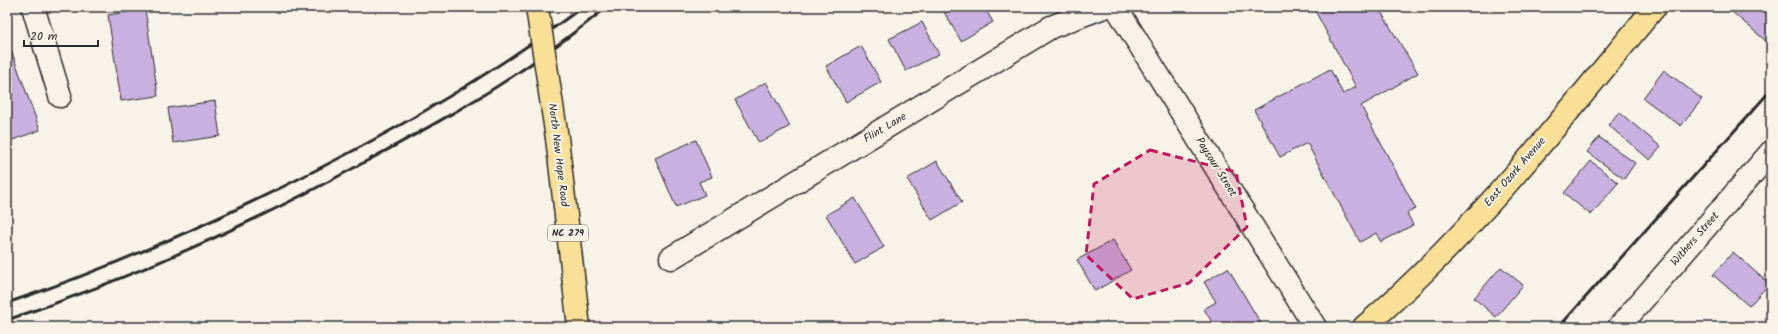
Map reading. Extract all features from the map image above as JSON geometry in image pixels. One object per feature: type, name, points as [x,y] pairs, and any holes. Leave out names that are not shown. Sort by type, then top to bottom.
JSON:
[{"type":"main road","name":"North New Hope Road","points":[[536,7],[557,138],[579,327]]},
{"type":"main road","name":"East Ozark Avenue","points":[[1364,327],[1389,306],[1507,184],[1656,7]]},
{"type":"street","points":[[33,7],[60,96]]},
{"type":"street","name":"Flint Lane","points":[[671,258],[1051,27],[1104,7]]},
{"type":"street","name":"Paysour Street","points":[[1116,7],[1315,327]]},
{"type":"street","name":"Withers Street","points":[[1619,327],[1771,152]]},
{"type":"highlighted area","points":[[1150,150],[1236,172],[1247,227],[1189,283],[1133,299],[1086,255],[1094,184]]},
{"type":"building","points":[[941,7],[984,7],[993,22],[961,41]]},
{"type":"building","points":[[1313,7],[1378,7],[1418,73],[1361,106],[1416,209],[1407,213],[1413,225],[1381,242],[1376,233],[1360,242],[1307,143],[1280,157],[1254,110],[1330,69],[1343,94],[1356,87]]},
{"type":"building","points":[[1734,7],[1771,7],[1771,35],[1766,41],[1731,11]]},
{"type":"building","points":[[145,9],[158,96],[121,101],[108,15]]},
{"type":"building","points":[[922,22],[939,54],[906,71],[889,39]]},
{"type":"building","points":[[7,39],[40,130],[7,142]]},
{"type":"building","points":[[861,46],[881,82],[846,102],[826,66]]},
{"type":"building","points":[[1664,70],[1702,99],[1681,126],[1643,98]]},
{"type":"building","points":[[766,82],[790,126],[759,143],[735,100]]},
{"type":"building","points":[[215,101],[220,136],[173,143],[168,108]]},
{"type":"building","points":[[1619,112],[1661,147],[1650,160],[1608,125]]},
{"type":"building","points":[[1599,137],[1635,163],[1624,179],[1587,152]]},
{"type":"building","points":[[696,140],[712,177],[699,182],[705,195],[676,207],[655,158]]},
{"type":"building","points":[[937,161],[962,202],[932,220],[907,179]]},
{"type":"building","points":[[1591,161],[1618,183],[1591,215],[1564,193]]},
{"type":"building","points":[[855,198],[884,247],[855,264],[826,215]]},
{"type":"building","points":[[1113,240],[1131,270],[1095,291],[1077,260]]},
{"type":"building","points":[[1733,252],[1769,284],[1749,306],[1713,275]]},
{"type":"building","points":[[1501,267],[1523,285],[1496,317],[1474,298]]},
{"type":"building","points":[[1228,268],[1263,327],[1215,327],[1204,309],[1216,302],[1204,282]]},
{"type":"railway","points":[[7,303],[48,289],[168,240],[246,205],[324,166],[402,124],[452,94],[526,47],[582,7]]},
{"type":"railway","points":[[7,320],[54,304],[144,269],[276,209],[462,108],[541,57],[607,7]]},
{"type":"railway","points":[[1559,327],[1771,90]]}]
